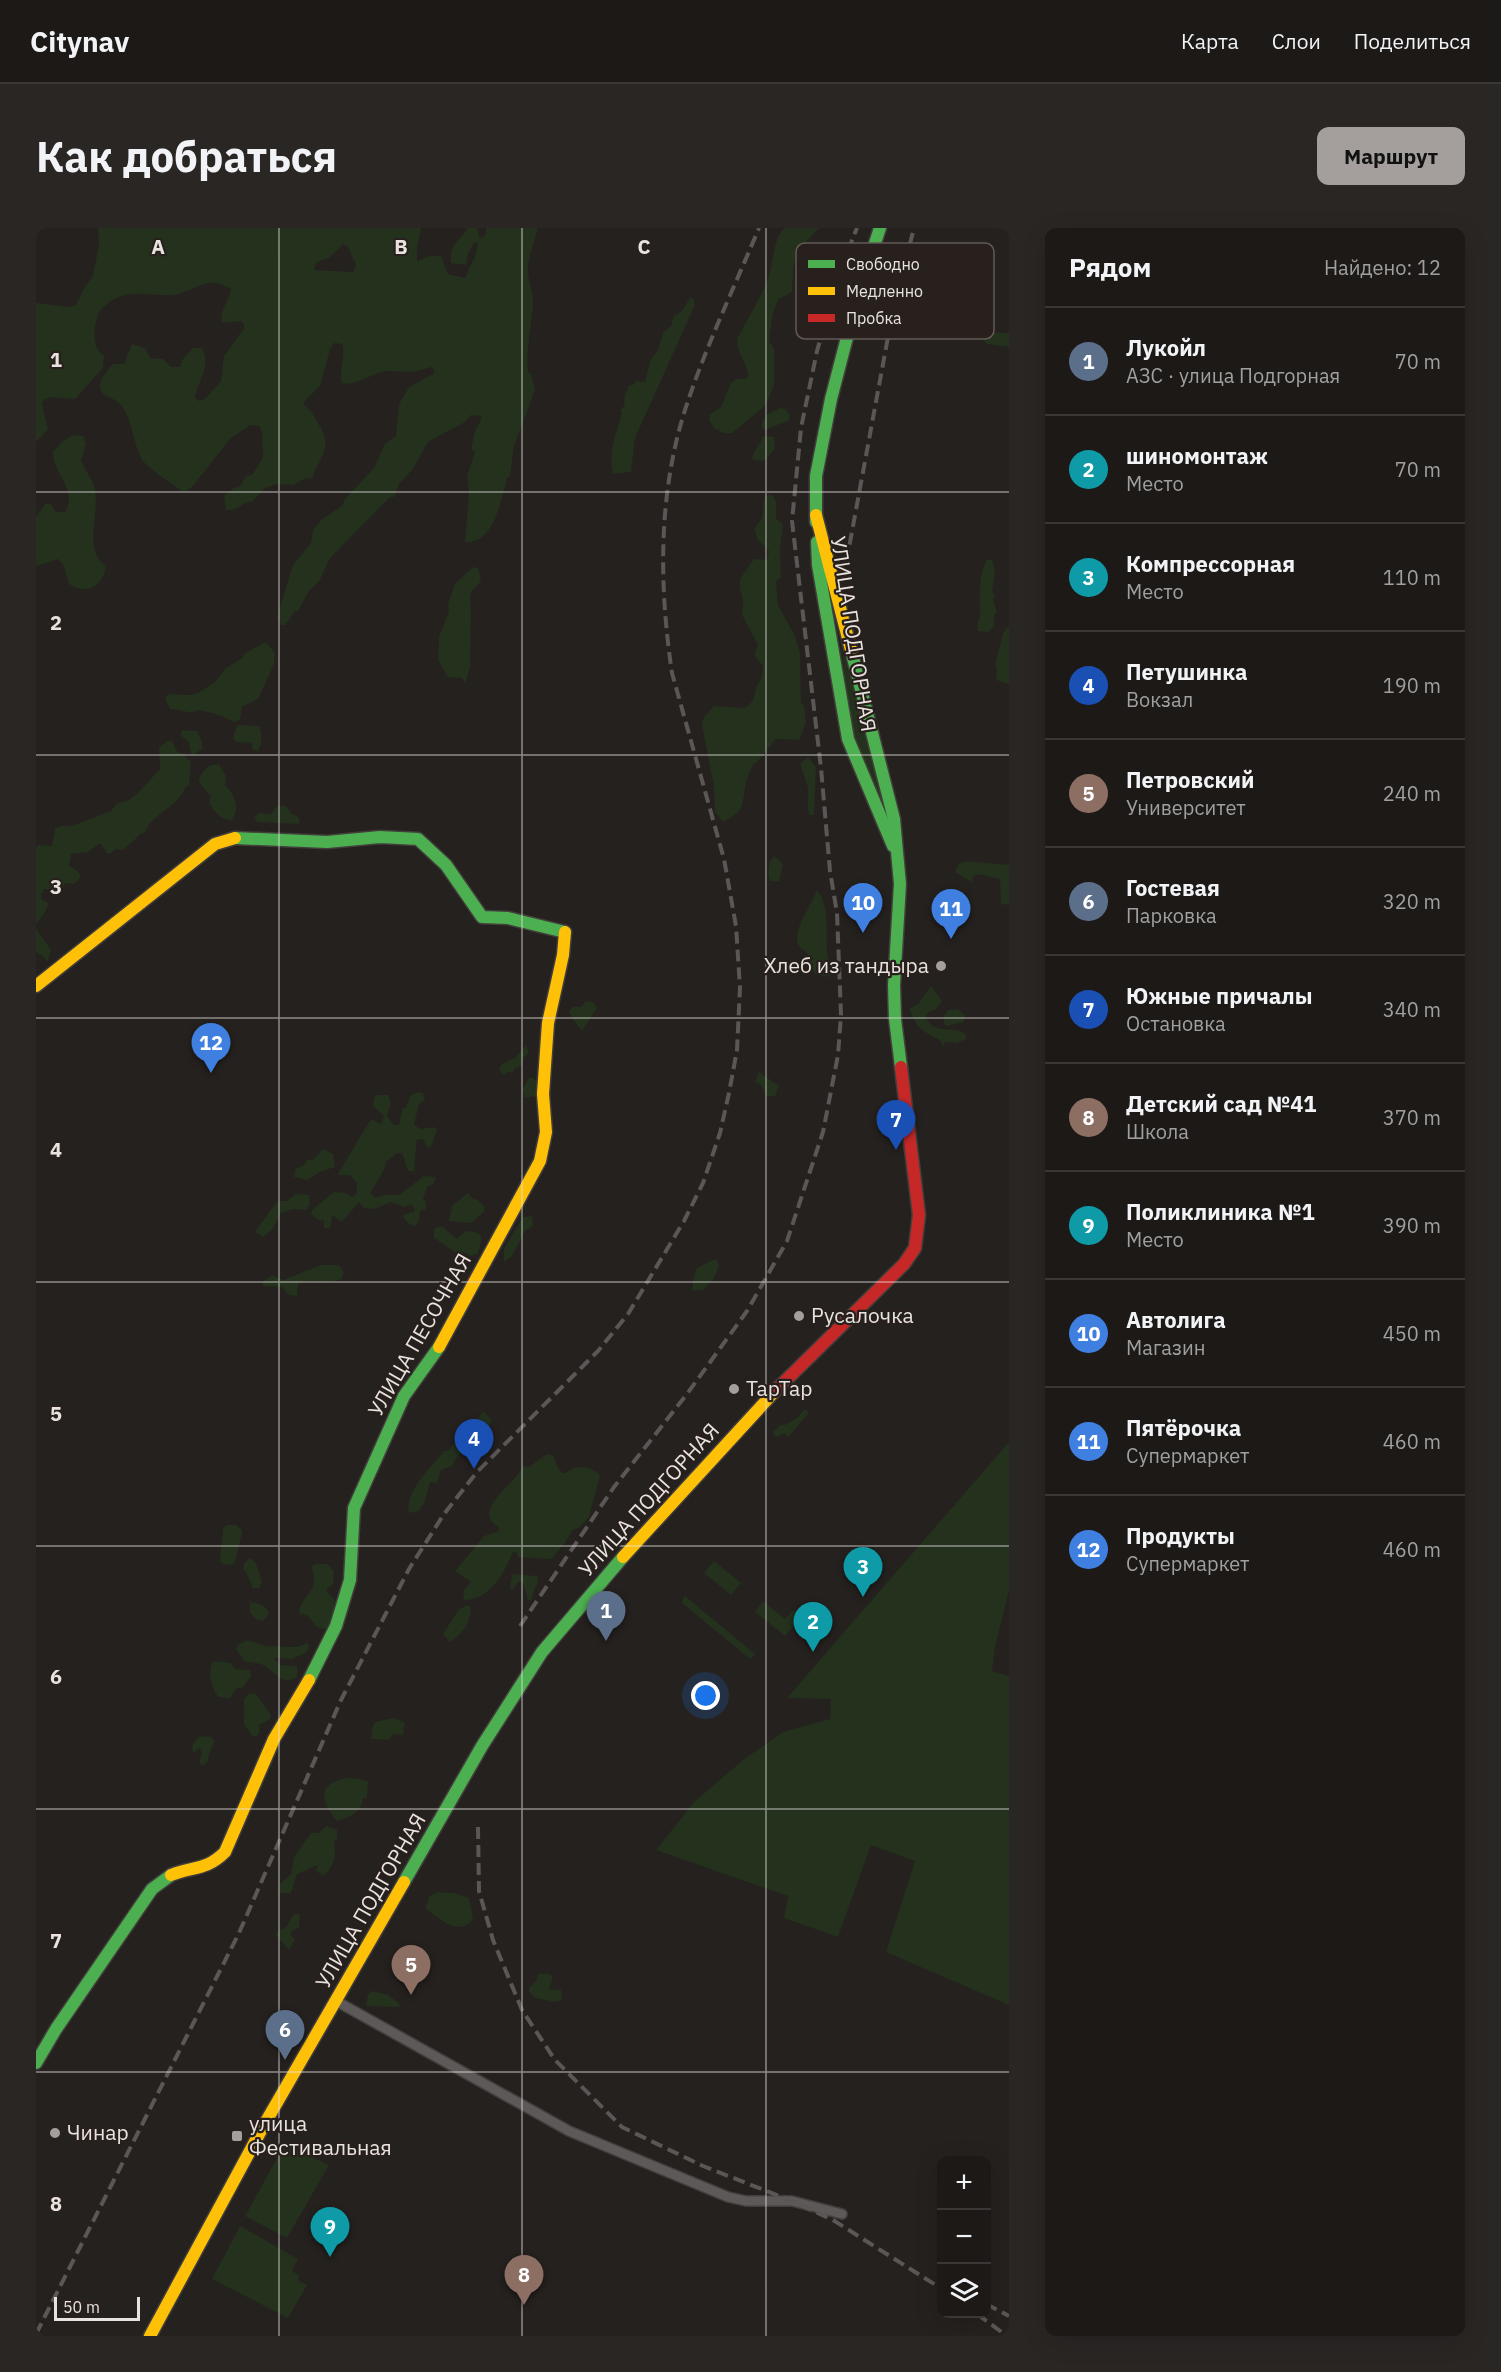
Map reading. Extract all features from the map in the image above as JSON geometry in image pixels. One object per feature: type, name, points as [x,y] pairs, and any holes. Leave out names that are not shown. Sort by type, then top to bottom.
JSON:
[{"type":"main road","name":"УЛИЦА ПОДГОРНАЯ","points":[[875,243],[880,228]]},
{"type":"main road","name":"УЛИЦА ПОДГОРНАЯ","points":[[847,339],[831,399],[816,476],[818,565],[848,739],[898,858]]},
{"type":"main road","name":"УЛИЦА ПОДГОРНАЯ","points":[[150,2336],[259,2135],[482,1746],[542,1652],[609,1573],[772,1394],[904,1264],[915,1248],[919,1215],[895,1019],[895,950],[899,911],[898,858],[894,819],[816,515]]},
{"type":"main road","name":"УЛИЦА ПЕСОЧНАЯ","points":[[36,986],[215,844],[240,837],[263,841],[327,842],[380,837],[418,839],[446,865],[482,917],[508,918],[565,932],[563,955],[548,1023],[543,1094],[546,1132],[540,1161],[446,1335],[404,1396],[394,1416],[354,1508],[350,1580],[336,1626],[317,1666],[274,1739],[225,1852],[214,1864],[195,1871],[166,1876],[152,1889],[56,2029],[36,2063]]},
{"type":"street","points":[[336,2001],[585,2139],[728,2197],[746,2201],[792,2201],[842,2214]]},
{"type":"green space","points":[[98,228],[421,228],[417,261],[430,256],[441,256],[448,274],[465,278],[476,254],[478,243],[474,242],[466,265],[451,263],[451,256],[453,246],[467,228],[477,228],[480,239],[486,234],[486,228],[538,228],[528,264],[533,301],[528,346],[528,372],[531,373],[535,390],[514,446],[510,476],[507,478],[499,509],[489,529],[475,541],[465,542],[469,494],[467,476],[475,452],[471,449],[475,431],[481,420],[481,416],[471,415],[465,422],[428,442],[412,470],[399,484],[394,497],[390,497],[335,553],[329,560],[320,580],[309,591],[298,611],[295,611],[285,625],[281,625],[278,619],[279,610],[293,565],[311,543],[313,530],[322,519],[342,506],[345,499],[374,468],[385,444],[396,436],[399,404],[409,387],[435,373],[432,367],[413,372],[384,371],[351,384],[342,383],[342,344],[334,343],[320,386],[303,403],[319,424],[326,446],[312,478],[304,479],[293,485],[276,484],[265,488],[252,502],[226,510],[224,496],[240,486],[246,476],[252,475],[263,458],[262,433],[259,426],[250,425],[230,439],[192,487],[187,491],[181,491],[144,462],[138,452],[125,411],[118,402],[103,394],[100,385],[104,375],[113,364],[124,364],[132,344],[145,348],[150,358],[163,359],[171,367],[180,367],[182,360],[193,348],[202,348],[206,360],[195,397],[199,401],[206,398],[221,381],[224,356],[244,328],[241,321],[222,323],[223,308],[231,288],[212,283],[174,295],[131,294],[107,304],[97,317],[95,340],[98,350],[104,356],[103,368],[75,399],[51,397],[44,400],[42,404],[48,429],[36,442],[36,303],[69,307],[76,305],[93,276],[99,244]],"holes":[[[343,244],[348,247],[356,265],[353,272],[314,270],[316,263],[330,257]]]},
{"type":"green space","points":[[784,228],[819,228],[805,243],[796,243],[792,292],[779,299],[773,312],[769,341],[774,349],[774,385],[766,405],[732,433],[723,433],[714,428],[709,420],[710,414],[721,407],[731,383],[736,379],[748,377],[738,349],[737,339],[767,281],[780,234]]},
{"type":"green space","points":[[690,298],[693,298],[695,305],[635,438],[631,472],[613,474],[611,458],[613,443],[622,413],[620,410],[624,406],[629,385],[633,385],[636,381],[645,382],[650,361],[658,350],[663,333],[671,326],[674,316],[681,312]]},
{"type":"green space","points":[[994,332],[1009,333],[1009,347],[987,344],[983,339],[994,339]]},
{"type":"green space","points":[[780,408],[786,409],[790,416],[788,421],[764,430],[761,425],[766,415]]},
{"type":"green space","points":[[74,435],[83,436],[86,444],[81,460],[93,483],[96,496],[93,540],[99,559],[106,566],[102,579],[88,589],[69,584],[63,564],[58,559],[36,566],[36,517],[45,504],[51,504],[56,512],[65,512],[68,504],[67,489],[56,467],[53,452],[64,440]]},
{"type":"green space","points":[[763,436],[774,437],[775,449],[764,461],[752,460],[754,454]]},
{"type":"green space","points":[[769,494],[776,501],[776,519],[783,524],[780,549],[781,578],[776,581],[778,605],[795,636],[800,653],[801,703],[804,705],[806,723],[799,740],[776,739],[754,763],[748,776],[741,808],[723,822],[715,812],[714,787],[702,725],[704,717],[714,706],[745,708],[753,701],[762,676],[763,666],[754,654],[758,645],[742,615],[740,579],[754,559],[767,560],[769,551],[758,540],[754,529],[762,518],[764,498]]},
{"type":"green space","points":[[987,560],[992,560],[995,569],[992,593],[995,594],[993,600],[997,612],[994,615],[994,626],[988,632],[978,631],[977,626],[980,615],[981,579]]},
{"type":"green space","points":[[473,567],[478,568],[481,581],[471,592],[470,667],[465,684],[462,678],[448,677],[438,660],[439,636],[449,612],[448,604],[455,584]]},
{"type":"green space","points":[[1009,625],[1009,684],[996,680],[995,666],[1003,633]]},
{"type":"green space","points":[[266,642],[275,653],[274,664],[258,699],[242,707],[240,720],[235,722],[198,710],[187,712],[170,709],[165,698],[168,694],[198,693],[215,682],[225,669],[242,658],[245,653]]},
{"type":"green space","points":[[841,644],[889,823],[851,729]]},
{"type":"green space","points":[[237,725],[259,726],[261,738],[258,751],[253,750],[251,743],[236,742],[233,738]]},
{"type":"green space","points":[[182,730],[197,731],[202,742],[202,749],[192,756],[188,741],[180,735]]},
{"type":"green space","points":[[172,741],[178,753],[183,753],[191,761],[189,786],[186,786],[178,800],[153,820],[145,833],[142,833],[123,850],[116,849],[107,853],[99,844],[88,852],[71,854],[69,866],[79,872],[81,877],[74,884],[65,883],[61,890],[44,889],[41,894],[42,900],[49,903],[36,924],[36,848],[38,845],[52,846],[55,828],[72,826],[111,811],[117,803],[129,800],[160,769],[159,747]]},
{"type":"green space","points":[[807,758],[816,767],[814,815],[809,815],[808,789],[801,767],[801,763]]},
{"type":"green space","points":[[219,764],[226,776],[225,786],[232,793],[236,802],[236,811],[232,820],[224,819],[216,813],[209,803],[211,796],[199,781],[210,765]]},
{"type":"green space","points":[[278,805],[286,806],[293,815],[297,815],[299,824],[258,822],[254,819],[258,813],[271,814]]},
{"type":"green space","points":[[774,856],[783,864],[779,881],[770,881],[769,878],[769,865]]},
{"type":"green space","points":[[966,861],[1009,865],[1009,905],[1001,904],[1000,879],[978,874],[972,878],[973,883],[955,872],[958,865]]},
{"type":"green space","points":[[817,890],[826,911],[830,969],[828,977],[815,974],[807,954],[800,948],[797,940],[799,926]]},
{"type":"green space","points":[[36,924],[37,930],[51,950],[48,961],[36,951]]},
{"type":"green space","points":[[930,987],[942,1001],[925,1017],[934,1027],[960,1031],[966,1034],[966,1039],[957,1043],[945,1042],[942,1048],[942,1042],[922,1030],[917,1024],[909,1009],[918,1004]]},
{"type":"green space","points":[[586,1001],[593,1002],[597,1008],[582,1031],[569,1011],[573,1007],[581,1007]]},
{"type":"green space","points":[[958,1009],[965,1016],[964,1022],[946,1026],[944,1016],[946,1012]]},
{"type":"green space","points":[[526,1045],[529,1053],[523,1058],[522,1065],[513,1072],[507,1072],[504,1076],[499,1069],[502,1064],[515,1058]]},
{"type":"green space","points":[[759,1072],[779,1086],[775,1096],[766,1096],[761,1085],[755,1082]]},
{"type":"green space","points":[[529,1078],[533,1078],[539,1085],[537,1096],[525,1098],[522,1090]]},
{"type":"green space","points":[[417,1092],[423,1093],[425,1100],[419,1104],[414,1125],[421,1129],[434,1127],[437,1130],[431,1147],[427,1147],[423,1139],[417,1139],[414,1171],[408,1171],[402,1153],[397,1153],[386,1162],[384,1170],[370,1193],[376,1198],[383,1195],[399,1195],[424,1176],[436,1177],[433,1184],[427,1187],[423,1200],[426,1201],[426,1209],[420,1211],[416,1226],[411,1225],[403,1215],[415,1211],[412,1204],[404,1207],[391,1202],[375,1209],[364,1208],[359,1202],[342,1222],[332,1215],[330,1228],[324,1228],[324,1221],[318,1220],[311,1214],[312,1210],[334,1192],[346,1193],[353,1197],[357,1193],[357,1183],[350,1175],[338,1175],[371,1119],[381,1124],[384,1116],[373,1106],[374,1097],[388,1095],[391,1103],[387,1116],[394,1125],[399,1125],[403,1108],[406,1108],[410,1096]]},
{"type":"green space","points":[[323,1149],[333,1154],[335,1167],[322,1171],[307,1180],[294,1177],[295,1169],[304,1165],[307,1160],[314,1159]]},
{"type":"green space","points":[[468,1193],[485,1207],[484,1212],[471,1223],[449,1221],[452,1206]]},
{"type":"green space","points":[[296,1194],[309,1195],[310,1205],[306,1210],[293,1209],[281,1213],[272,1230],[263,1237],[255,1232],[275,1204],[279,1201],[287,1201]]},
{"type":"green space","points":[[532,1214],[533,1226],[525,1231],[512,1256],[504,1262],[504,1249],[523,1217],[529,1217]]},
{"type":"green space","points":[[443,1227],[457,1239],[465,1231],[479,1234],[481,1240],[478,1254],[470,1256],[466,1253],[456,1253],[434,1238],[434,1229]]},
{"type":"green space","points":[[717,1260],[719,1266],[714,1278],[703,1290],[692,1291],[697,1268]]},
{"type":"green space","points":[[321,1265],[339,1265],[344,1272],[341,1279],[303,1282],[298,1284],[297,1296],[289,1295],[282,1287],[263,1286],[263,1282],[272,1275],[283,1280]]},
{"type":"green space","points":[[805,1409],[809,1413],[788,1437],[784,1433],[778,1437],[774,1436],[773,1432],[780,1425],[785,1425],[797,1418]]},
{"type":"green space","points":[[483,1411],[492,1420],[488,1429],[480,1433],[472,1425],[474,1419],[478,1419]]},
{"type":"green space","points":[[467,1434],[471,1439],[452,1466],[441,1470],[437,1483],[430,1482],[425,1501],[419,1511],[410,1513],[409,1501],[421,1478],[444,1451],[448,1451],[456,1441]]},
{"type":"green space","points":[[1009,1442],[1009,1591],[995,1647],[992,1671],[1009,1676],[1009,2005],[886,1952],[915,1861],[871,1845],[838,1937],[784,1918],[788,1896],[656,1850],[695,1801],[743,1760],[783,1732],[830,1719],[831,1699],[787,1698]]},
{"type":"green space","points":[[547,1454],[553,1455],[558,1468],[563,1473],[584,1467],[600,1475],[589,1517],[579,1528],[573,1530],[551,1559],[518,1557],[517,1553],[513,1552],[501,1576],[488,1591],[473,1599],[464,1600],[463,1591],[471,1582],[455,1571],[484,1536],[499,1531],[499,1527],[491,1520],[489,1513],[492,1505],[523,1466],[529,1467]]},
{"type":"green space","points":[[227,1525],[236,1525],[242,1533],[235,1562],[232,1565],[223,1564],[220,1561],[223,1528]]},
{"type":"green space","points":[[250,1558],[256,1563],[262,1582],[259,1588],[253,1588],[243,1570],[244,1563]]},
{"type":"green space","points":[[714,1561],[741,1583],[731,1595],[704,1573]]},
{"type":"green space","points":[[328,1564],[334,1572],[333,1584],[327,1589],[335,1600],[327,1629],[318,1628],[308,1616],[299,1613],[313,1586],[312,1566]]},
{"type":"green space","points":[[512,1574],[537,1576],[538,1583],[532,1600],[528,1600],[521,1582],[510,1589]]},
{"type":"green space","points":[[685,1596],[755,1654],[750,1659],[681,1602]]},
{"type":"green space","points":[[763,1601],[785,1619],[793,1610],[801,1617],[785,1636],[755,1612]]},
{"type":"green space","points":[[250,1602],[266,1608],[269,1614],[263,1621],[257,1620],[250,1613]]},
{"type":"green space","points":[[470,1606],[468,1622],[459,1635],[450,1642],[443,1634],[459,1609]]},
{"type":"green space","points":[[248,1640],[265,1646],[296,1647],[308,1643],[309,1648],[307,1652],[292,1659],[274,1658],[280,1665],[297,1666],[297,1677],[287,1680],[278,1677],[263,1665],[245,1662],[236,1649],[239,1644]]},
{"type":"green space","points":[[212,1662],[231,1663],[235,1669],[250,1670],[251,1677],[242,1688],[237,1688],[230,1698],[218,1697],[214,1688],[210,1672]]},
{"type":"green space","points":[[249,1693],[256,1694],[271,1715],[270,1719],[259,1725],[260,1732],[257,1736],[252,1736],[244,1724],[244,1699]]},
{"type":"green space","points":[[394,1718],[405,1723],[403,1730],[405,1731],[402,1735],[393,1734],[389,1740],[371,1739],[375,1722]]},
{"type":"green space","points":[[201,1736],[211,1737],[215,1741],[208,1761],[202,1766],[199,1761],[202,1754],[200,1748],[193,1753],[192,1748],[194,1741]]},
{"type":"green space","points":[[345,1778],[368,1782],[367,1798],[363,1798],[354,1814],[337,1821],[326,1805],[324,1796],[327,1787]]},
{"type":"green space","points":[[327,1826],[337,1830],[337,1840],[334,1841],[334,1860],[330,1868],[323,1876],[316,1871],[318,1865],[297,1874],[291,1893],[279,1893],[280,1884],[291,1874],[294,1857],[311,1833],[318,1833]]},
{"type":"green space","points":[[438,1892],[455,1893],[469,1898],[473,1919],[461,1927],[455,1927],[442,1921],[425,1908],[430,1896]]},
{"type":"green space","points":[[294,1914],[300,1914],[299,1927],[291,1932],[291,1936],[295,1939],[288,1949],[276,1935],[278,1931],[286,1927]]},
{"type":"green space","points":[[538,1974],[550,1974],[553,1977],[549,1989],[561,1990],[562,2000],[555,2002],[536,1998],[529,1992]]},
{"type":"green space","points":[[372,1991],[388,1995],[401,2005],[397,2007],[366,2006],[368,1994]]},
{"type":"green space","points":[[285,2144],[329,2165],[287,2238],[245,2216]]},
{"type":"green space","points":[[240,2226],[298,2259],[292,2271],[300,2276],[298,2280],[307,2285],[288,2318],[212,2279]]},
{"type":"railway","points":[[36,2334],[239,1933],[341,1700],[409,1569],[444,1514],[477,1472],[598,1351],[628,1314],[684,1221],[703,1183],[720,1133],[729,1093],[737,1050],[740,988],[736,926],[724,859],[672,673],[665,607],[664,541],[670,475],[685,410],[711,341],[759,228]]},
{"type":"railway","points":[[851,243],[857,228]]},
{"type":"railway","points":[[910,243],[914,228]]},
{"type":"railway","points":[[520,1626],[614,1487],[687,1394],[747,1311],[787,1241],[823,1132],[838,1055],[841,1015],[837,913],[830,871],[821,768],[792,521],[801,428],[820,339]]},
{"type":"railway","points":[[843,580],[888,339]]},
{"type":"railway","points":[[478,1827],[479,1891],[493,1940],[522,2010],[555,2060],[622,2127],[703,2166],[792,2201],[833,2220],[937,2286]]},
{"type":"railway","points":[[991,2307],[1009,2316]]},
{"type":"railway","points":[[982,2318],[1007,2336]]},
{"type":"traffic: fast","points":[[875,243],[880,228]]},
{"type":"traffic: fast","points":[[816,522],[816,476],[831,399],[847,339]]},
{"type":"traffic: fast","points":[[817,542],[818,565],[848,739],[893,846]]},
{"type":"traffic: fast","points":[[851,650],[894,819],[900,884],[894,985],[895,1019],[901,1067]]},
{"type":"traffic: fast","points":[[235,838],[327,842],[380,837],[418,839],[446,865],[482,917],[508,918],[565,932]]},
{"type":"traffic: fast","points":[[309,1680],[336,1626],[350,1580],[354,1508],[404,1396],[439,1347]]},
{"type":"traffic: fast","points":[[404,1882],[482,1746],[542,1652],[623,1557]]},
{"type":"traffic: fast","points":[[36,2063],[56,2029],[152,1889],[171,1875]]},
{"type":"traffic: slow","points":[[816,515],[851,650]]},
{"type":"traffic: slow","points":[[36,986],[215,844],[235,838]]},
{"type":"traffic: slow","points":[[439,1347],[540,1161],[546,1132],[543,1094],[548,1023],[563,955],[565,932]]},
{"type":"traffic: slow","points":[[623,1557],[775,1391]]},
{"type":"traffic: slow","points":[[171,1875],[205,1865],[225,1852],[274,1739],[309,1680]]},
{"type":"traffic: slow","points":[[150,2336],[264,2125],[404,1882]]},
{"type":"traffic: jam","points":[[775,1391],[904,1264],[915,1248],[919,1215],[901,1067]]},
{"type":"place","name":"Автолига","points":[[863,933]]},
{"type":"place","name":"Пятёрочка","points":[[951,939]]},
{"type":"place","name":"Хлеб из тандыра","points":[[941,966]]},
{"type":"place","name":"Продукты","points":[[211,1073]]},
{"type":"place","name":"Южные причалы","points":[[896,1150]]},
{"type":"place","name":"Русалочка","points":[[799,1316]]},
{"type":"place","name":"ТарТар","points":[[734,1389]]},
{"type":"place","name":"Петушинка","points":[[474,1469]]},
{"type":"place","name":"Компрессорная","points":[[863,1597]]},
{"type":"place","name":"Лукойл","points":[[606,1641]]},
{"type":"place","name":"шиномонтаж","points":[[813,1652]]},
{"type":"place","name":"Петровский","points":[[411,1995]]},
{"type":"place","name":"Гостевая","points":[[285,2060]]},
{"type":"place","name":"Чинар","points":[[55,2133]]},
{"type":"place","name":"улица Фестивальная","points":[[237,2136]]},
{"type":"place","name":"Поликлиника №1","points":[[330,2257]]},
{"type":"place","name":"Детский сад №41","points":[[524,2305]]}]
